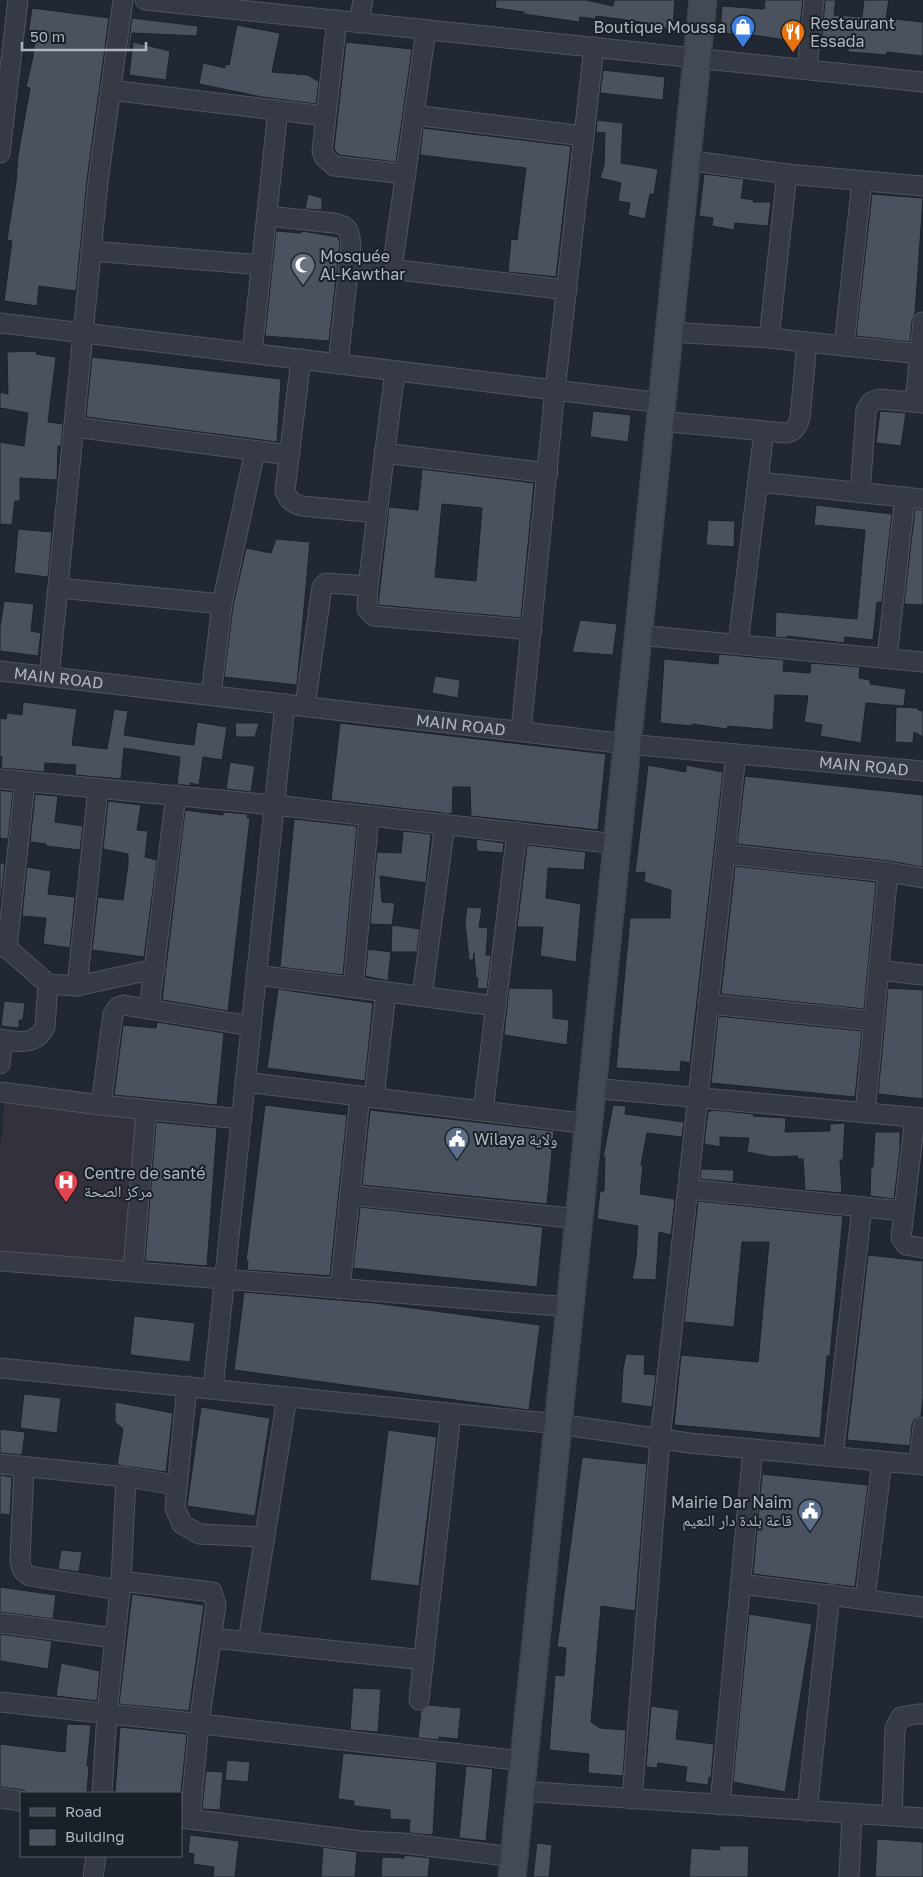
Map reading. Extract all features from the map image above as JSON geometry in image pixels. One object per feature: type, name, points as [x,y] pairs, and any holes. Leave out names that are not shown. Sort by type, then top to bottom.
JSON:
[{"type":"street","points":[[0,153],[4,91],[18,0]]},
{"type":"street","points":[[50,677],[98,182],[123,0]]},
{"type":"street","points":[[145,0],[923,82]]},
{"type":"street","points":[[360,23],[362,0]]},
{"type":"street","points":[[24,1467],[20,1560],[23,1572],[30,1576],[212,1592],[216,1605],[186,1818],[362,1841],[402,1843],[513,1867],[703,0]]},
{"type":"street","points":[[807,69],[814,0]]},
{"type":"street","points":[[337,20],[325,116],[322,151],[325,158],[334,166],[406,174]]},
{"type":"street","points":[[392,269],[426,30]]},
{"type":"street","points":[[522,731],[555,390],[594,47]]},
{"type":"street","points":[[110,90],[325,116]]},
{"type":"street","points":[[252,353],[278,110]]},
{"type":"street","points":[[414,115],[584,136]]},
{"type":"street","points":[[686,160],[787,174],[923,186]]},
{"type":"street","points":[[769,338],[787,174]]},
{"type":"street","points":[[844,346],[862,181]]},
{"type":"street","points":[[267,216],[343,225],[349,230],[351,244],[338,364]]},
{"type":"street","points":[[92,251],[262,265]]},
{"type":"street","points":[[349,264],[567,290]]},
{"type":"street","points":[[860,493],[866,410],[871,402],[879,399],[919,403],[923,322]]},
{"type":"street","points":[[0,323],[555,390],[661,412],[764,431],[786,433],[793,431],[798,426],[800,418],[807,342]]},
{"type":"street","points":[[669,332],[769,338],[920,354]]},
{"type":"street","points":[[301,359],[285,491],[287,499],[295,505],[377,513]]},
{"type":"street","points":[[395,371],[368,586],[367,609],[374,616],[532,630]]},
{"type":"street","points":[[75,427],[289,455]]},
{"type":"street","points":[[738,644],[764,431]]},
{"type":"street","points":[[211,695],[222,604],[255,451]]},
{"type":"street","points":[[384,453],[548,472]]},
{"type":"street","points":[[758,482],[914,498],[887,658]]},
{"type":"street","points":[[305,706],[322,587],[326,583],[368,586]]},
{"type":"street","points":[[59,588],[222,604]]},
{"type":"street","points":[[638,635],[923,662]]},
{"type":"street","name":"MAIN ROAD","points":[[0,671],[627,744],[923,771]]},
{"type":"street","points":[[213,1389],[285,704]]},
{"type":"street","points":[[632,1799],[660,1438],[710,1004],[736,754]]},
{"type":"street","points":[[0,779],[274,805],[617,844]]},
{"type":"street","points":[[24,782],[4,948],[48,984],[77,986],[155,969]]},
{"type":"street","points":[[77,986],[98,789]]},
{"type":"street","points":[[149,1009],[176,795]]},
{"type":"street","points":[[353,987],[369,816]]},
{"type":"street","points":[[422,996],[445,824]]},
{"type":"street","points":[[483,1111],[518,832]]},
{"type":"street","points":[[725,854],[888,872],[923,878]]},
{"type":"street","points":[[865,1113],[888,872]]},
{"type":"street","points":[[878,970],[923,975]]},
{"type":"street","points":[[256,975],[496,1006]]},
{"type":"street","points":[[0,1064],[1,1040],[24,1042],[35,1040],[42,1034],[45,1028],[48,984]]},
{"type":"street","points":[[340,1289],[350,1195],[386,992]]},
{"type":"street","points":[[710,1004],[874,1020]]},
{"type":"street","points":[[102,1105],[113,1014],[118,1008],[124,1005],[251,1026]]},
{"type":"street","points":[[245,1082],[589,1124]]},
{"type":"street","points":[[592,1088],[919,1118],[903,1212],[902,1238],[906,1245],[923,1248]]},
{"type":"street","points":[[0,1092],[146,1110],[241,1119]]},
{"type":"street","points":[[133,1272],[146,1110]]},
{"type":"street","points":[[689,1189],[903,1212]]},
{"type":"street","points":[[350,1195],[579,1219]]},
{"type":"street","points":[[832,1456],[862,1208]]},
{"type":"street","points":[[0,1261],[570,1307]]},
{"type":"street","points":[[0,1368],[558,1424],[753,1449],[921,1465],[923,1427]]},
{"type":"street","points":[[187,1386],[174,1508],[182,1524],[199,1534],[264,1537]]},
{"type":"street","points":[[248,1642],[287,1397]]},
{"type":"street","points":[[419,1700],[451,1414]]},
{"type":"street","points":[[720,1805],[753,1449]]},
{"type":"street","points":[[865,1598],[882,1461]]},
{"type":"street","points":[[0,1464],[126,1477],[177,1485]]},
{"type":"street","points":[[102,1792],[107,1713],[120,1585],[126,1477]]},
{"type":"street","points":[[741,1584],[923,1606]]},
{"type":"street","points":[[807,1811],[830,1594]]},
{"type":"street","points":[[0,1623],[114,1638]]},
{"type":"street","points":[[212,1638],[424,1660]]},
{"type":"street","points":[[0,1702],[523,1761]]},
{"type":"street","points":[[892,1815],[895,1728],[901,1717],[923,1714]]},
{"type":"street","points":[[521,1791],[923,1818]]},
{"type":"street","points":[[0,1798],[20,1801]]},
{"type":"street","points":[[849,1877],[852,1813]]},
{"type":"street","points":[[93,1877],[96,1857]]},
{"type":"shaded area","name":"Centre de santé مركز الصحة","points":[[5,1101],[140,1116],[125,1269],[0,1255],[0,1150]]},
{"type":"building","points":[[496,0],[586,0],[613,6],[614,0],[675,0],[673,29],[640,25],[641,22],[596,16],[595,19],[580,17],[579,22],[524,14],[524,12],[495,8]]},
{"type":"building","points":[[765,0],[803,0],[798,42],[760,36],[720,33],[722,6],[764,9]]},
{"type":"building","points":[[825,0],[836,0],[834,15],[862,17],[864,0],[889,0],[886,18],[923,22],[923,56],[887,52],[886,55],[848,52],[848,49],[821,46]]},
{"type":"building","points":[[32,8],[109,18],[87,180],[76,291],[39,286],[37,306],[4,301],[12,241],[7,240],[18,155],[30,88],[26,87],[33,57],[35,36],[28,35]]},
{"type":"building","points":[[132,18],[198,26],[197,36],[132,33],[129,52],[127,52]]},
{"type":"building","points":[[237,25],[280,33],[272,72],[308,75],[319,82],[316,104],[262,97],[199,84],[203,63],[225,68],[225,64],[229,65]]},
{"type":"building","points":[[133,42],[170,51],[166,80],[129,75]]},
{"type":"building","points":[[346,42],[412,49],[396,162],[339,155],[334,149]]},
{"type":"building","points":[[603,70],[665,77],[663,100],[600,93]]},
{"type":"building","points":[[597,120],[623,123],[621,163],[658,169],[654,194],[650,194],[645,219],[628,215],[630,203],[618,201],[621,183],[600,178],[604,165],[605,133],[596,132]]},
{"type":"building","points":[[423,128],[571,146],[556,277],[508,272],[511,239],[517,240],[526,168],[420,155]]},
{"type":"building","points":[[704,174],[744,179],[741,198],[754,200],[753,202],[771,202],[768,226],[735,223],[734,230],[712,226],[713,218],[699,216]]},
{"type":"building","points":[[308,194],[322,198],[322,210],[305,209]]},
{"type":"building","points":[[872,194],[923,198],[915,314],[912,321],[910,342],[856,336]]},
{"type":"building","name":"Mosquée Al-Kawthar","points":[[276,231],[301,233],[302,231],[338,237],[340,244],[329,341],[265,336]]},
{"type":"building","points":[[36,351],[36,354],[56,357],[48,422],[63,424],[61,446],[58,446],[57,480],[20,478],[20,501],[15,501],[12,525],[0,524],[0,442],[24,446],[28,413],[0,408],[0,392],[8,394],[7,352]]},
{"type":"building","points":[[92,357],[281,379],[277,442],[86,417]]},
{"type":"building","points":[[593,411],[631,415],[628,442],[590,437]]},
{"type":"building","points":[[880,411],[906,413],[901,446],[876,443]]},
{"type":"building","points":[[422,469],[534,483],[521,618],[378,605],[389,507],[418,510]],"holes":[[[442,504],[482,508],[476,581],[435,577]]]},
{"type":"building","points":[[816,505],[892,514],[882,602],[877,602],[873,640],[845,637],[844,643],[787,636],[787,638],[775,637],[776,612],[857,619],[865,530],[814,525]]},
{"type":"building","points":[[915,509],[923,510],[923,605],[904,604]]},
{"type":"building","points":[[708,520],[735,521],[734,547],[706,545]]},
{"type":"building","points":[[18,529],[52,532],[48,577],[14,573]]},
{"type":"building","points":[[276,539],[310,542],[297,685],[224,677],[233,606],[246,548],[271,553]]},
{"type":"building","points":[[4,601],[34,604],[31,631],[41,633],[38,656],[0,651],[0,627]]},
{"type":"building","points":[[580,620],[617,624],[613,655],[572,652]]},
{"type":"building","points":[[719,654],[784,660],[783,671],[810,673],[811,663],[860,667],[859,678],[870,680],[870,684],[906,689],[904,706],[866,703],[861,743],[820,736],[822,725],[804,722],[808,696],[775,695],[773,730],[728,726],[727,729],[692,724],[692,726],[660,723],[664,659],[718,664]]},
{"type":"building","points":[[435,676],[460,680],[458,698],[432,693]]},
{"type":"building","points":[[23,702],[77,709],[72,745],[107,749],[114,709],[128,711],[124,735],[194,745],[197,722],[227,727],[222,760],[203,757],[199,785],[190,783],[190,786],[177,784],[180,757],[124,748],[121,779],[75,775],[76,765],[45,763],[44,772],[1,768],[0,718],[6,719],[7,713],[22,715]]},
{"type":"building","points":[[896,707],[918,708],[918,710],[923,711],[923,737],[914,732],[913,743],[895,742]]},
{"type":"building","points":[[235,723],[259,723],[255,737],[236,737]]},
{"type":"building","points":[[340,723],[606,754],[598,830],[471,816],[470,787],[453,787],[452,814],[331,800]]},
{"type":"building","points":[[230,762],[255,766],[251,792],[226,789]]},
{"type":"building","points":[[648,765],[686,772],[686,765],[723,772],[690,1063],[681,1061],[680,1072],[616,1068],[630,918],[670,918],[671,890],[644,882],[645,872],[635,873]]},
{"type":"building","points":[[745,776],[923,795],[923,867],[889,861],[737,844]]},
{"type":"building","points":[[0,790],[13,792],[8,839],[0,838]]},
{"type":"building","points":[[35,794],[58,796],[55,822],[83,826],[80,850],[30,842]]},
{"type":"building","points":[[108,801],[141,805],[137,830],[148,831],[145,857],[157,860],[144,957],[92,950],[98,897],[123,900],[128,865],[128,854],[103,849]]},
{"type":"building","points":[[185,810],[223,815],[223,812],[248,814],[247,818],[250,818],[228,1011],[162,1000]]},
{"type":"building","points":[[294,819],[357,826],[343,975],[280,967]]},
{"type":"building","points":[[403,831],[431,834],[426,883],[380,876],[382,902],[395,903],[392,925],[370,924],[377,852],[401,853]]},
{"type":"building","points":[[476,839],[504,843],[503,853],[477,851]]},
{"type":"building","points":[[527,845],[586,852],[584,870],[548,868],[546,898],[581,904],[576,962],[540,956],[543,927],[517,927]]},
{"type":"building","points":[[0,863],[5,863],[0,908]]},
{"type":"building","points":[[735,866],[876,882],[864,1009],[721,994]]},
{"type":"building","points":[[27,867],[51,871],[48,894],[75,897],[70,948],[43,944],[46,918],[22,916]]},
{"type":"building","points":[[467,907],[482,908],[479,927],[488,928],[486,955],[491,955],[487,989],[477,988],[478,978],[476,978],[474,953],[473,960],[469,960],[465,922]]},
{"type":"building","points":[[392,925],[420,929],[417,952],[391,952]]},
{"type":"building","points":[[368,949],[391,952],[388,981],[365,976]]},
{"type":"building","points":[[509,988],[553,989],[553,1018],[569,1020],[567,1045],[504,1035]]},
{"type":"building","points":[[888,988],[923,990],[923,1099],[878,1094]]},
{"type":"building","points":[[278,989],[373,1003],[365,1081],[267,1068]]},
{"type":"building","points":[[4,1001],[25,1003],[23,1020],[19,1020],[19,1028],[1,1026]]},
{"type":"building","points":[[718,1016],[862,1031],[855,1097],[711,1083]]},
{"type":"building","points":[[157,1022],[224,1033],[217,1105],[114,1095],[123,1025],[156,1028]]},
{"type":"building","points":[[265,1105],[347,1115],[330,1276],[247,1270],[248,1261],[246,1261]]},
{"type":"building","points":[[613,1105],[626,1106],[625,1114],[684,1122],[682,1137],[647,1133],[641,1165],[643,1165],[640,1194],[675,1199],[671,1235],[659,1232],[656,1280],[632,1279],[636,1258],[638,1226],[597,1219],[600,1191],[604,1191],[605,1157],[603,1157]]},
{"type":"building","name":"Wilaya ولاية","points":[[370,1110],[554,1131],[547,1204],[362,1185]]},
{"type":"building","points":[[713,1110],[754,1114],[753,1116],[786,1118],[785,1132],[830,1131],[830,1124],[845,1123],[843,1160],[840,1160],[842,1193],[805,1190],[803,1159],[797,1159],[798,1156],[772,1157],[747,1152],[749,1138],[720,1137],[720,1147],[704,1144],[708,1112]]},
{"type":"building","points":[[156,1122],[217,1128],[207,1266],[145,1261]]},
{"type":"building","points":[[875,1132],[900,1132],[900,1150],[894,1199],[870,1196]]},
{"type":"building","points":[[701,1169],[734,1170],[733,1182],[700,1179]]},
{"type":"building","points":[[698,1201],[843,1216],[820,1438],[674,1425],[681,1355],[758,1362],[769,1242],[742,1242],[734,1327],[684,1322]]},
{"type":"building","points":[[360,1207],[543,1227],[537,1287],[353,1268]]},
{"type":"building","points":[[868,1255],[923,1261],[923,1399],[921,1416],[914,1420],[912,1425],[910,1446],[847,1440]]},
{"type":"building","points":[[244,1292],[375,1303],[540,1325],[529,1410],[234,1370]]},
{"type":"building","points":[[134,1316],[195,1323],[190,1362],[130,1355]]},
{"type":"building","points":[[626,1354],[645,1355],[644,1374],[656,1375],[652,1407],[621,1403]]},
{"type":"building","points":[[24,1394],[61,1398],[57,1433],[20,1428]]},
{"type":"building","points":[[115,1402],[173,1413],[166,1472],[117,1465],[123,1429],[115,1422]]},
{"type":"building","points":[[201,1407],[270,1418],[255,1516],[187,1506]]},
{"type":"building","points":[[0,1429],[25,1432],[22,1455],[0,1453]]},
{"type":"building","points":[[388,1430],[437,1437],[419,1586],[370,1580]]},
{"type":"building","points":[[582,1457],[647,1464],[635,1611],[601,1606],[591,1722],[600,1728],[626,1730],[623,1776],[588,1773],[589,1754],[549,1750],[555,1675],[564,1676],[566,1648],[557,1647]]},
{"type":"building","name":"Mairie Dar Naim قاعة بلدة دار النعيم","points":[[762,1474],[868,1485],[855,1587],[753,1574]]},
{"type":"building","points":[[0,1475],[12,1477],[10,1515],[0,1514]]},
{"type":"building","points":[[61,1550],[82,1552],[79,1572],[58,1569]]},
{"type":"building","points":[[0,1587],[56,1595],[53,1619],[0,1612]]},
{"type":"building","points":[[132,1594],[204,1605],[189,1711],[119,1704]]},
{"type":"building","points":[[749,1614],[812,1624],[785,1792],[733,1782]]},
{"type":"building","points":[[0,1634],[52,1641],[48,1669],[0,1661]]},
{"type":"building","points":[[61,1663],[100,1671],[97,1701],[56,1696]]},
{"type":"building","points":[[353,1688],[381,1689],[378,1732],[350,1730]]},
{"type":"building","points":[[429,1705],[461,1708],[458,1739],[439,1737],[439,1740],[418,1738],[421,1711]]},
{"type":"building","points":[[651,1706],[679,1710],[676,1739],[714,1744],[711,1778],[709,1777],[708,1785],[685,1782],[687,1767],[658,1763],[657,1768],[646,1767]]},
{"type":"building","points":[[67,1724],[91,1725],[87,1766],[89,1766],[87,1792],[27,1792],[0,1787],[0,1744],[65,1752]]},
{"type":"building","points":[[120,1727],[187,1734],[181,1792],[115,1792]]},
{"type":"building","points":[[343,1753],[437,1762],[433,1834],[409,1833],[410,1820],[390,1819],[390,1810],[354,1806],[354,1801],[338,1799]]},
{"type":"building","points":[[227,1760],[250,1762],[248,1782],[225,1780]]},
{"type":"building","points":[[466,1766],[493,1769],[486,1841],[459,1838]]},
{"type":"building","points":[[206,1771],[223,1772],[220,1810],[202,1809]]},
{"type":"building","points":[[190,1835],[239,1841],[235,1877],[213,1877],[214,1867],[193,1864],[194,1854],[188,1853]]},
{"type":"building","points":[[877,1839],[923,1842],[923,1877],[875,1877]]},
{"type":"building","points":[[537,1843],[552,1845],[549,1877],[533,1877]]},
{"type":"building","points":[[720,1846],[749,1846],[748,1877],[689,1877],[691,1848],[720,1850]]},
{"type":"building","points":[[323,1847],[357,1852],[355,1877],[321,1877]]},
{"type":"building","points":[[404,1855],[430,1858],[428,1877],[381,1877],[382,1857],[404,1858]]},
{"type":"place","name":"Boutique Moussa","points":[[743,48]]},
{"type":"place","name":"Restaurant Essada","points":[[793,53]]},
{"type":"place","name":"Mosquée Al-Kawthar","points":[[303,286]]},
{"type":"place","name":"Wilaya ولاية","points":[[457,1160]]},
{"type":"place","name":"Centre de santé مركز الصحة","points":[[66,1203]]},
{"type":"place","name":"Mairie Dar Naim قاعة بلدة دار النعيم","points":[[810,1532]]}]
